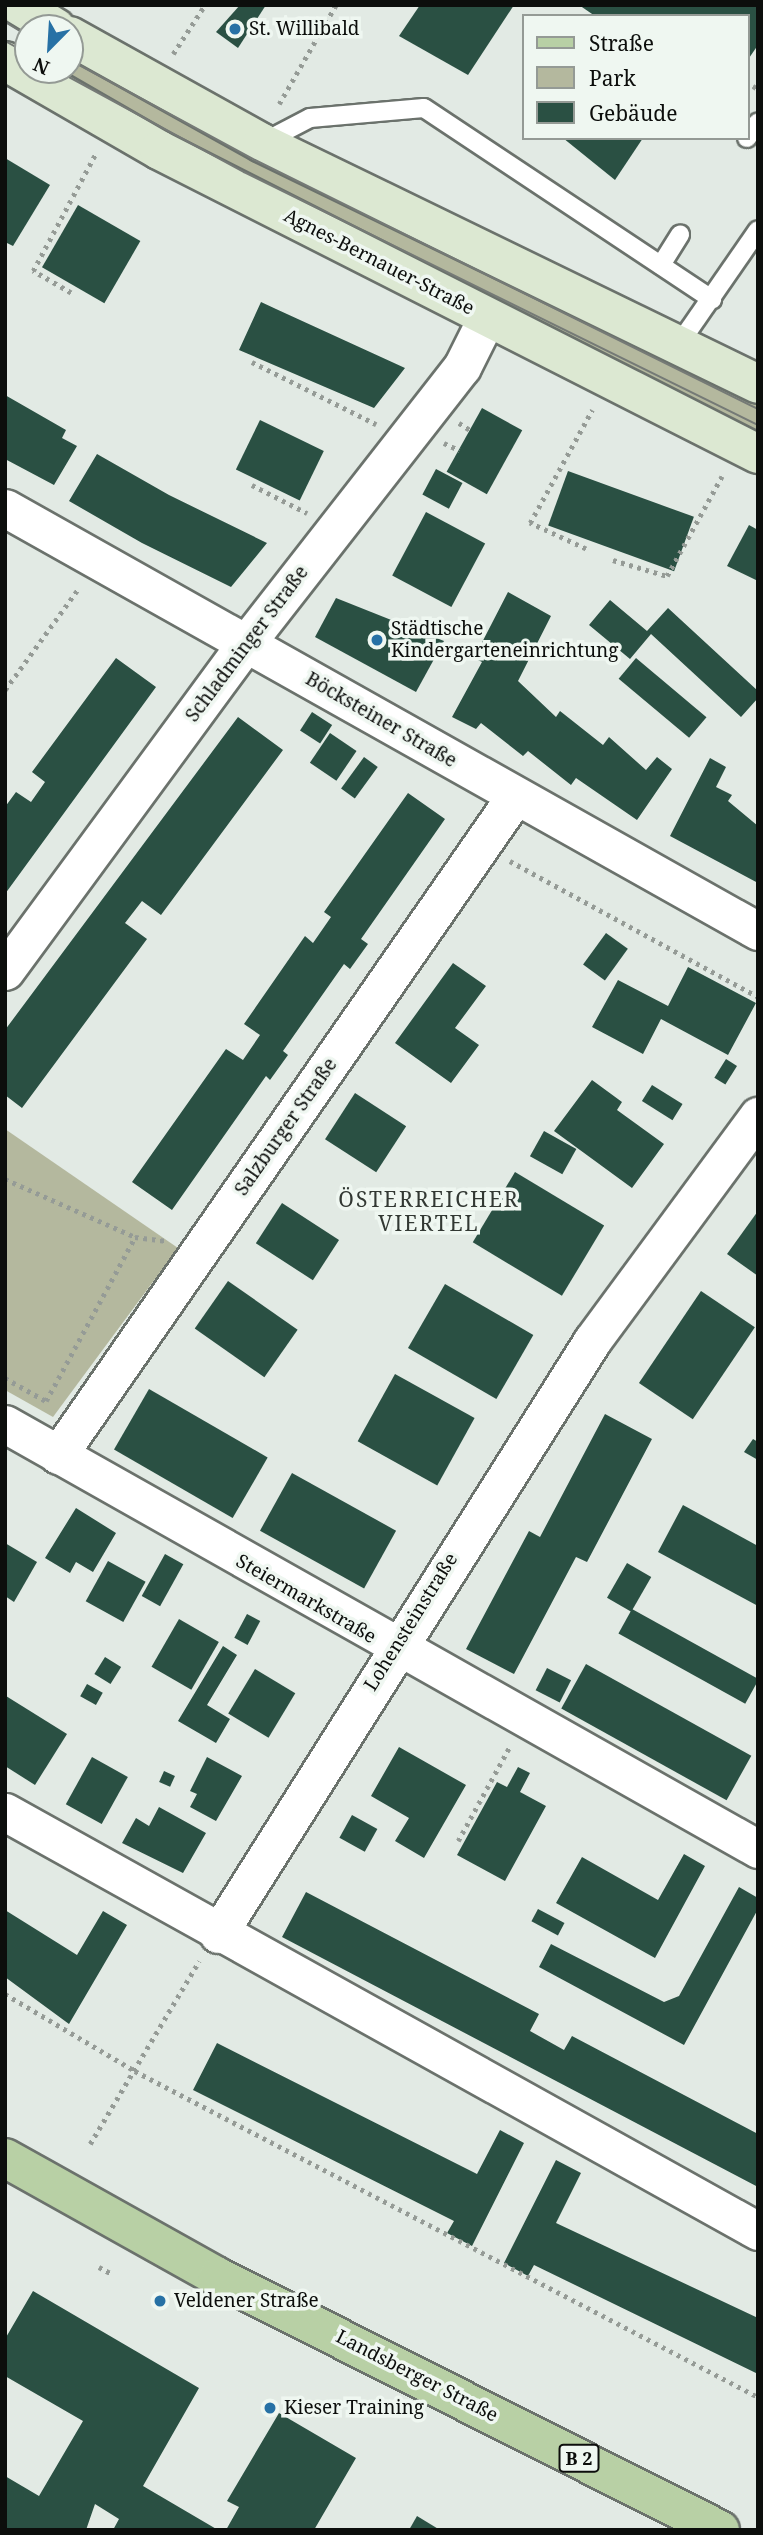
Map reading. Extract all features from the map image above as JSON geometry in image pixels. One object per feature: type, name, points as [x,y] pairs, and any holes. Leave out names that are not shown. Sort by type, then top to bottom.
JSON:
[{"type":"main road","points":[[84,44],[262,143],[677,347],[758,384]]},
{"type":"main road","name":"Agnes-Bernauer-Straße","points":[[5,61],[159,150],[487,317],[741,462]]},
{"type":"main road","name":"Landsberger Straße","points":[[5,2158],[218,2277],[720,2530]]},
{"type":"street","name":"Schladminger Straße","points":[[5,971],[247,642],[462,367],[487,317]]},
{"type":"street","name":"Böcksteiner Straße","points":[[5,508],[247,642],[514,798],[758,931]]},
{"type":"street","name":"Salzburger Straße","points":[[58,1455],[514,798]]},
{"type":"street","name":"Lohensteinstraße","points":[[218,1934],[394,1649],[592,1341],[758,1116]]},
{"type":"street","name":"Steiermarkstraße","points":[[5,1424],[394,1649],[524,1720],[752,1836]]},
{"type":"street","points":[[5,1812],[218,1934],[758,2231]]},
{"type":"lane","points":[[262,143],[310,118],[424,108],[712,299]]},
{"type":"lane","points":[[677,347],[758,230]]},
{"type":"lane","points":[[661,265],[680,235]]},
{"type":"path","points":[[173,54],[205,5]]},
{"type":"path","points":[[276,108],[336,5]]},
{"type":"path","points":[[71,293],[33,271],[97,150]]},
{"type":"path","points":[[252,362],[380,426]]},
{"type":"path","points":[[586,549],[530,523],[596,404]]},
{"type":"path","points":[[613,560],[667,576],[741,462]]},
{"type":"path","points":[[252,485],[321,520]]},
{"type":"path","points":[[5,690],[99,559]]},
{"type":"path","points":[[498,855],[758,997]]},
{"type":"path","points":[[5,1179],[135,1237],[179,1242]]},
{"type":"path","points":[[5,1378],[46,1401],[135,1237]]},
{"type":"path","points":[[458,1840],[524,1720]]},
{"type":"path","points":[[90,2144],[218,1934]]},
{"type":"path","points":[[5,1994],[89,2040],[135,2071],[758,2398]]},
{"type":"path","points":[[99,2267],[113,2274]]},
{"type":"green space","points":[[84,55],[758,397],[758,437],[68,84],[84,84]]},
{"type":"green space","points":[[5,1129],[178,1248],[53,1417],[5,1390]]},
{"type":"building","name":"St. Willibald","points":[[240,5],[266,5],[238,48],[216,32]]},
{"type":"building","points":[[420,5],[514,5],[468,75],[399,36]]},
{"type":"building","points":[[579,5],[758,5],[758,45],[749,58],[749,14],[592,14]]},
{"type":"building","points":[[565,140],[642,140],[615,180]]},
{"type":"building","points":[[5,158],[50,185],[13,246],[5,242]]},
{"type":"building","points":[[78,205],[140,241],[104,303],[42,267]]},
{"type":"building","points":[[261,302],[405,368],[374,408],[239,350]]},
{"type":"building","points":[[5,395],[66,430],[62,438],[77,446],[54,485],[5,459]]},
{"type":"building","points":[[482,408],[522,430],[487,494],[447,472]]},
{"type":"building","points":[[260,420],[324,451],[300,501],[236,469]]},
{"type":"building","points":[[97,454],[169,495],[267,543],[231,587],[142,543],[69,501]]},
{"type":"building","points":[[436,469],[462,483],[449,509],[422,495]]},
{"type":"building","points":[[568,471],[694,517],[674,571],[548,526]]},
{"type":"building","points":[[426,512],[485,543],[451,607],[392,576]]},
{"type":"building","points":[[749,525],[758,530],[758,581],[727,566]]},
{"type":"building","points":[[508,592],[551,616],[518,681],[556,717],[560,711],[603,745],[609,737],[646,770],[657,757],[672,769],[637,820],[576,778],[571,785],[528,751],[523,756],[481,723],[476,729],[452,717],[482,662],[474,658]]},
{"type":"building","points":[[336,598],[444,641],[416,692],[315,637]]},
{"type":"building","points":[[610,600],[647,631],[668,608],[758,691],[758,698],[741,717],[651,634],[630,659],[589,625]]},
{"type":"building","points":[[116,658],[156,687],[5,894],[5,807],[16,792],[31,802],[45,782],[32,772]]},
{"type":"building","points":[[636,658],[706,717],[689,738],[619,679]]},
{"type":"building","points":[[312,712],[332,725],[320,744],[300,730]]},
{"type":"building","points":[[238,717],[283,750],[161,915],[142,901],[125,923],[147,939],[22,1108],[5,1095],[5,1030]]},
{"type":"building","points":[[330,733],[357,751],[336,781],[310,763]]},
{"type":"building","points":[[364,757],[378,767],[355,799],[341,789]]},
{"type":"building","points":[[710,758],[726,767],[716,787],[732,795],[728,801],[758,826],[758,883],[670,836]]},
{"type":"building","points":[[408,793],[445,819],[361,939],[368,944],[350,969],[344,964],[283,1051],[288,1055],[270,1080],[266,1076],[172,1210],[132,1182],[226,1049],[243,1060],[260,1035],[244,1024],[305,936],[313,943],[331,917],[324,912]]},
{"type":"building","points":[[606,933],[628,949],[605,980],[583,965]]},
{"type":"building","points":[[453,963],[486,986],[455,1028],[479,1045],[451,1083],[395,1043]]},
{"type":"building","points":[[688,967],[756,1003],[728,1055],[661,1019],[643,1054],[592,1027],[618,980],[668,1006]]},
{"type":"building","points":[[726,1059],[737,1066],[725,1085],[714,1078]]},
{"type":"building","points":[[592,1080],[622,1102],[617,1110],[664,1144],[632,1188],[554,1131]]},
{"type":"building","points":[[652,1085],[683,1104],[672,1120],[642,1101]]},
{"type":"building","points":[[355,1093],[406,1126],[376,1172],[325,1139]]},
{"type":"building","points":[[544,1131],[576,1149],[562,1174],[530,1156]]},
{"type":"building","points":[[515,1172],[604,1226],[562,1296],[473,1242]]},
{"type":"building","points":[[282,1203],[339,1240],[313,1280],[256,1243]]},
{"type":"building","points":[[758,1211],[758,1276],[727,1254]]},
{"type":"building","points":[[228,1281],[298,1330],[264,1377],[195,1329]]},
{"type":"building","points":[[445,1284],[533,1335],[496,1399],[408,1348]]},
{"type":"building","points":[[701,1291],[755,1327],[693,1419],[639,1383]]},
{"type":"building","points":[[395,1374],[475,1418],[437,1485],[358,1441]]},
{"type":"building","points":[[149,1389],[268,1458],[233,1518],[114,1450]]},
{"type":"building","points":[[605,1414],[652,1439],[587,1562],[576,1557],[514,1674],[466,1649],[529,1531],[540,1537]]},
{"type":"building","points":[[753,1439],[758,1442],[758,1460],[744,1452]]},
{"type":"building","points":[[292,1473],[396,1531],[364,1588],[260,1531]]},
{"type":"building","points":[[683,1505],[758,1546],[758,1606],[658,1552]]},
{"type":"building","points":[[76,1508],[116,1533],[93,1572],[76,1562],[70,1573],[45,1558]]},
{"type":"building","points":[[5,1543],[37,1562],[14,1602],[5,1596]]},
{"type":"building","points":[[165,1554],[183,1564],[160,1606],[142,1596]]},
{"type":"building","points":[[108,1561],[146,1582],[123,1622],[86,1601]]},
{"type":"building","points":[[627,1563],[651,1577],[631,1612],[607,1598]]},
{"type":"building","points":[[632,1609],[758,1679],[745,1704],[618,1633]]},
{"type":"building","points":[[247,1614],[260,1621],[248,1645],[234,1638]]},
{"type":"building","points":[[179,1619],[219,1642],[191,1690],[152,1667]]},
{"type":"building","points":[[223,1646],[237,1655],[207,1705],[230,1719],[216,1743],[178,1721]]},
{"type":"building","points":[[105,1657],[121,1667],[111,1684],[94,1674]]},
{"type":"building","points":[[586,1664],[751,1756],[727,1800],[561,1709]]},
{"type":"building","points":[[547,1668],[571,1680],[560,1703],[536,1690]]},
{"type":"building","points":[[255,1669],[295,1693],[269,1738],[228,1714]]},
{"type":"building","points":[[87,1684],[103,1693],[96,1705],[80,1696]]},
{"type":"building","points":[[6,1696],[67,1734],[35,1785],[5,1766]]},
{"type":"building","points":[[399,1747],[466,1785],[424,1858],[395,1841],[409,1818],[371,1796]]},
{"type":"building","points":[[92,1757],[128,1777],[102,1824],[66,1804]]},
{"type":"building","points":[[207,1757],[242,1776],[216,1821],[190,1807],[197,1794],[190,1791]]},
{"type":"building","points":[[518,1767],[530,1773],[520,1792],[546,1806],[505,1881],[457,1855],[497,1782],[507,1787]]},
{"type":"building","points":[[164,1771],[175,1776],[170,1787],[159,1782]]},
{"type":"building","points":[[159,1807],[206,1833],[183,1873],[122,1843],[136,1818],[149,1826]]},
{"type":"building","points":[[352,1815],[377,1829],[365,1852],[339,1838]]},
{"type":"building","points":[[684,1854],[705,1866],[655,1958],[556,1903],[582,1857],[658,1900]]},
{"type":"building","points":[[739,1887],[758,1898],[758,1909],[684,2045],[539,1967],[551,1944],[664,2002],[679,1996]]},
{"type":"building","points":[[306,1892],[539,2014],[530,2031],[564,2050],[572,2036],[758,2134],[758,2187],[282,1937]]},
{"type":"building","points":[[538,1909],[564,1923],[558,1935],[531,1921]]},
{"type":"building","points":[[5,1910],[77,1955],[103,1911],[127,1925],[69,2024],[5,1977]]},
{"type":"building","points":[[217,2043],[477,2174],[500,2130],[524,2143],[472,2246],[447,2233],[454,2221],[193,2090]]},
{"type":"building","points":[[556,2160],[581,2173],[556,2223],[758,2318],[758,2374],[534,2265],[528,2276],[504,2263]]},
{"type":"building","points":[[33,2291],[199,2388],[143,2486],[218,2530],[113,2530],[119,2519],[95,2504],[86,2530],[5,2530],[5,2476],[39,2496],[83,2421],[5,2376],[5,2339]]},
{"type":"building","points":[[279,2413],[356,2458],[314,2530],[226,2530],[239,2507],[227,2501]]},
{"type":"building","points":[[417,2516],[440,2530],[409,2530]]},
{"type":"tram line","points":[[5,22],[14,27]]},
{"type":"tram line","points":[[5,41],[14,46]]},
{"type":"tram line","points":[[84,68],[255,160],[758,409]]},
{"type":"tram line","points":[[82,84],[244,172],[758,425]]},
{"type":"place","name":"St. Willibald","points":[[235,29]]},
{"type":"place","name":"Städtische Kindergarteneinrichtung","points":[[377,640]]},
{"type":"place","name":"Veldener Straße","points":[[160,2301]]},
{"type":"place","name":"Kieser Training","points":[[270,2408]]},
{"type":"district","name":"ÖSTERREICHER VIERTEL","points":[[429,1211]]}]
